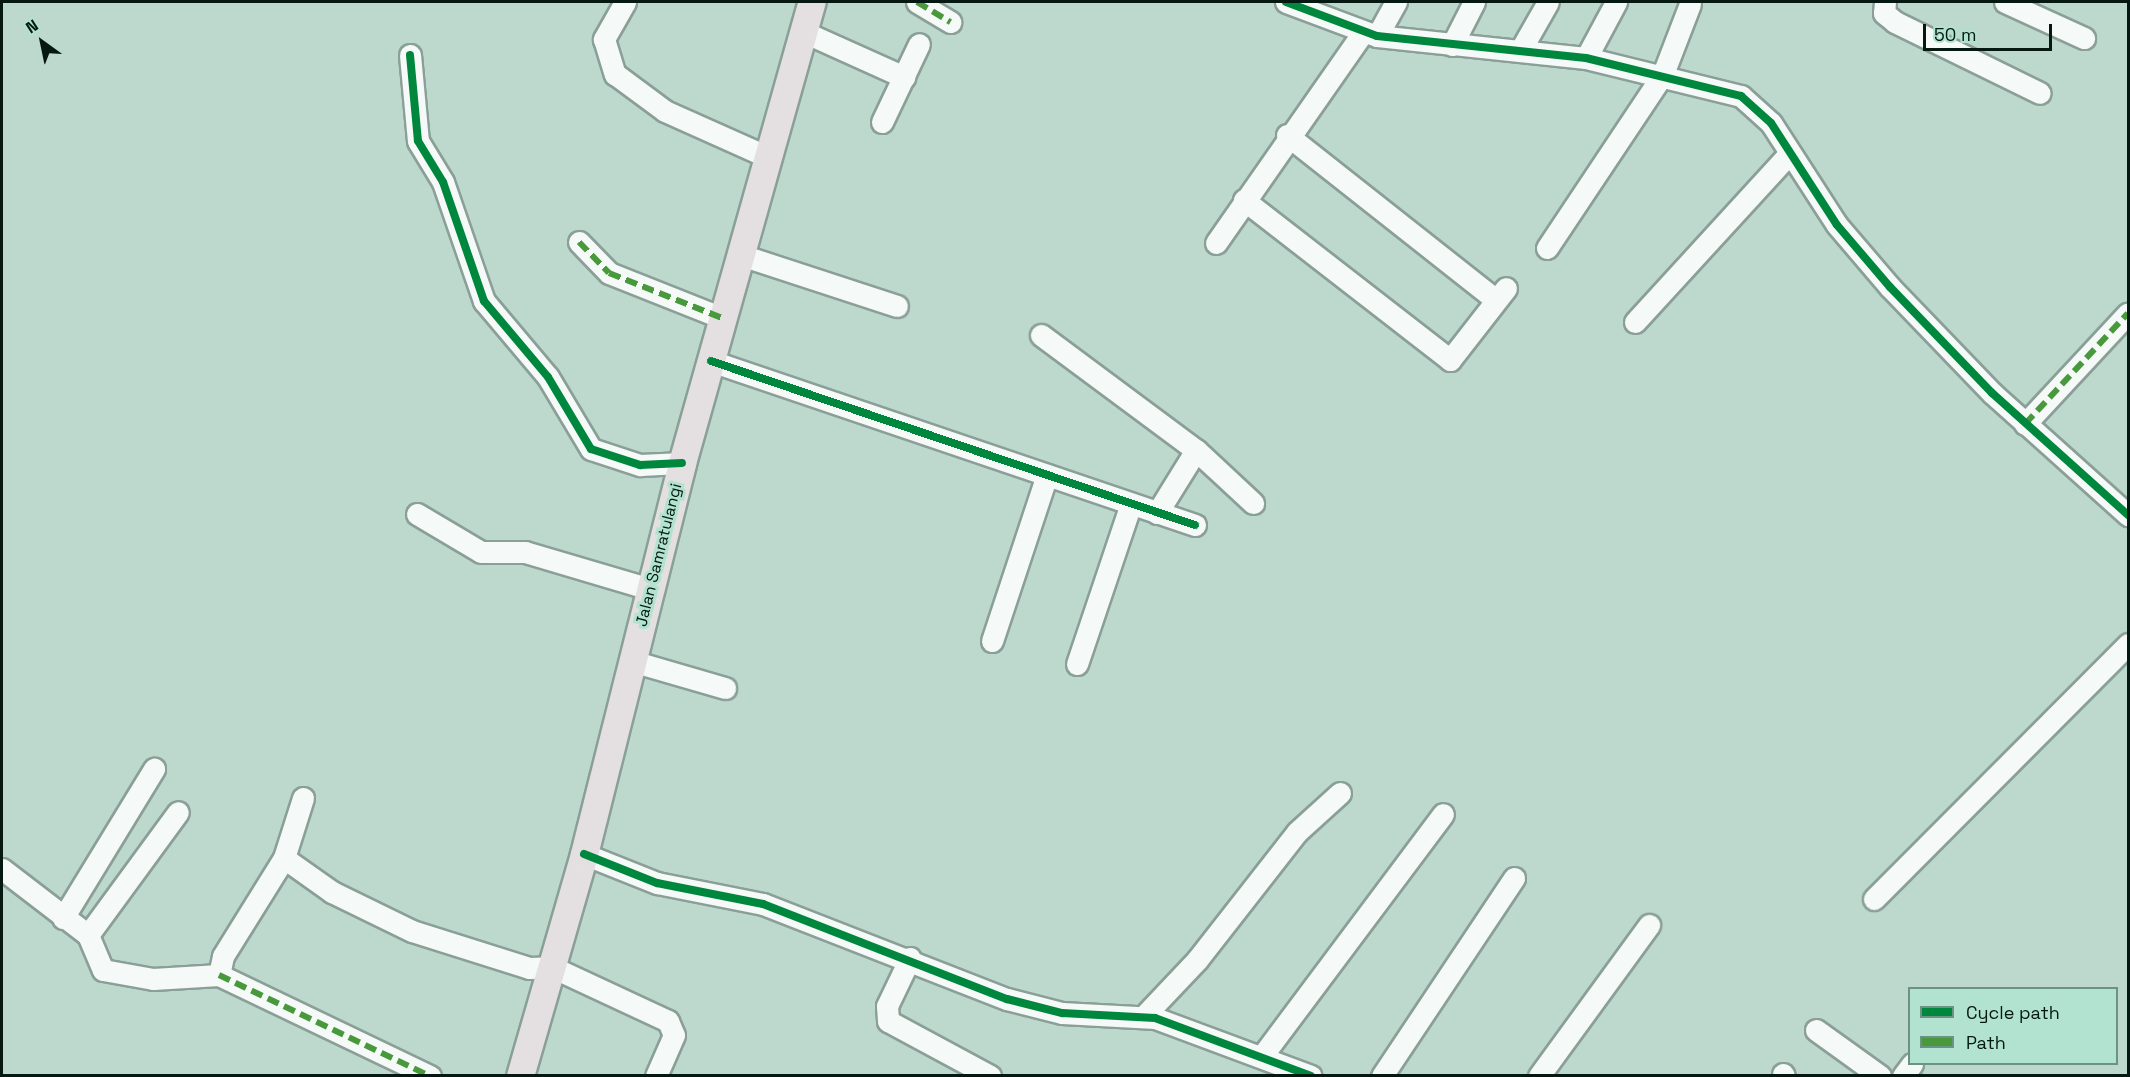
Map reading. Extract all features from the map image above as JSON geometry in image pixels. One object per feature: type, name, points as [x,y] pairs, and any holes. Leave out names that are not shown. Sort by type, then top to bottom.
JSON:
[{"type":"main road","name":"Jalan Samratulangi","points":[[520,1076],[584,854],[682,463],[812,2]]},
{"type":"street","points":[[625,2],[604,39],[615,74],[665,111],[768,157]]},
{"type":"street","points":[[917,2],[950,22]]},
{"type":"street","points":[[1286,2],[1370,34],[1452,45],[1586,58],[1663,74],[1741,96],[1771,123],[1859,253],[2025,424],[2128,515]]},
{"type":"street","points":[[1216,243],[1287,135],[1396,2]]},
{"type":"street","points":[[1452,45],[1474,2]]},
{"type":"street","points":[[1520,51],[1548,2]]},
{"type":"street","points":[[1586,58],[1616,2]]},
{"type":"street","points":[[1885,2],[1884,13],[1895,22],[2040,93]]},
{"type":"street","points":[[2005,2],[2084,38]]},
{"type":"street","points":[[1547,248],[1663,74],[1690,4]]},
{"type":"street","points":[[804,32],[904,77]]},
{"type":"street","points":[[882,122],[920,44]]},
{"type":"street","points":[[410,56],[418,141],[444,182],[484,302],[548,377],[591,449],[640,465],[682,463]]},
{"type":"street","points":[[1244,200],[1450,360],[1501,294],[1287,135]]},
{"type":"street","points":[[1635,322],[1790,153]]},
{"type":"street","points":[[579,242],[609,273],[722,318]]},
{"type":"street","points":[[741,255],[897,306]]},
{"type":"street","points":[[2025,424],[2128,314]]},
{"type":"street","points":[[1041,335],[1196,450],[1253,503]]},
{"type":"street","points":[[711,361],[1195,525]]},
{"type":"street","points":[[1157,513],[1196,450]]},
{"type":"street","points":[[992,641],[1047,475]]},
{"type":"street","points":[[1077,664],[1131,504]]},
{"type":"street","points":[[417,514],[481,552],[525,552],[650,589]]},
{"type":"street","points":[[1874,899],[2128,644]]},
{"type":"street","points":[[632,661],[725,688]]},
{"type":"street","points":[[63,918],[154,769]]},
{"type":"street","points":[[1144,1016],[1197,960],[1297,832],[1340,793]]},
{"type":"street","points":[[219,975],[223,956],[284,858],[303,798]]},
{"type":"street","points":[[88,935],[178,812]]},
{"type":"street","points":[[1262,1056],[1443,814]]},
{"type":"street","points":[[584,854],[657,883],[763,904],[1032,1006],[1144,1016],[1262,1056],[1311,1076]]},
{"type":"street","points":[[284,858],[332,892],[412,931],[529,968],[552,967],[603,987],[674,1026],[660,1074]]},
{"type":"street","points":[[2,869],[88,935],[103,970],[115,974],[183,980],[219,975],[430,1076]]},
{"type":"street","points":[[1382,1076],[1514,878]]},
{"type":"street","points":[[1539,1076],[1648,925]]},
{"type":"street","points":[[910,958],[887,1006],[888,1021],[976,1073]]},
{"type":"street","points":[[1816,1030],[1880,1076]]},
{"type":"marked path","points":[[917,2],[950,22]]},
{"type":"marked path","points":[[579,242],[609,273],[722,318]]},
{"type":"marked path","points":[[2025,424],[2128,313]]},
{"type":"marked path","points":[[219,975],[430,1076]]},
{"type":"cycle path","points":[[1286,2],[1377,36],[1586,58],[1741,96],[1771,123],[1837,225],[1890,287],[1992,393],[2128,515]]},
{"type":"cycle path","points":[[410,55],[418,141],[443,182],[484,301],[548,377],[591,449],[640,465],[682,463]]},
{"type":"cycle path","points":[[711,361],[1195,525]]},
{"type":"cycle path","points":[[584,854],[657,883],[763,904],[1007,999],[1062,1013],[1155,1018],[1311,1076]]}]
